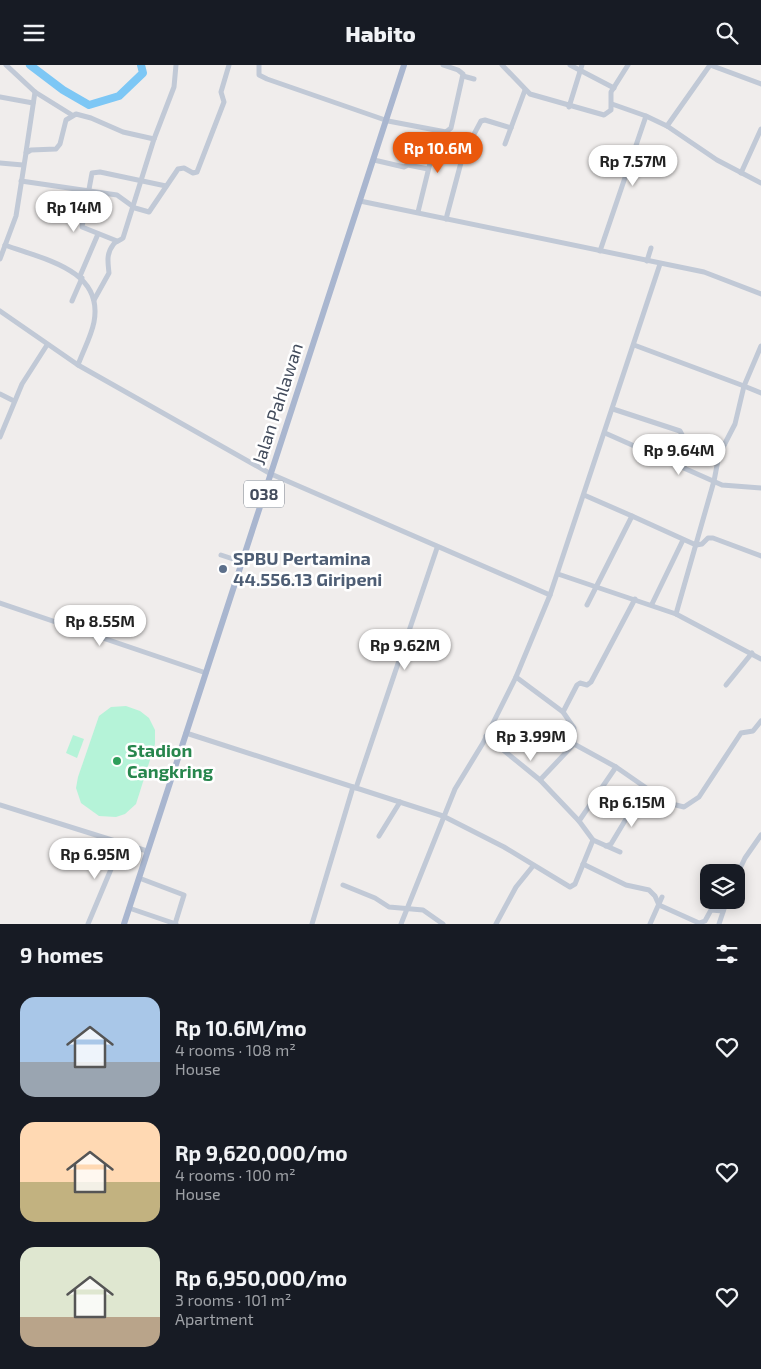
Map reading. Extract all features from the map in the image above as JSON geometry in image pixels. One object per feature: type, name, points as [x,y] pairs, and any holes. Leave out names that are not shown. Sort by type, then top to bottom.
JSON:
[{"type":"main road","name":"Jalan Pahlawan","points":[[124,924],[360,201],[388,121],[404,65]]},
{"type":"street","points":[[6,65],[35,92],[72,115],[91,117],[123,132],[154,139]]},
{"type":"street","points":[[78,365],[94,321],[94,300],[109,273],[107,258],[113,244],[123,238],[154,139],[174,87],[176,65]]},
{"type":"street","points":[[21,181],[119,196],[134,207],[149,212],[179,168],[193,173],[197,172],[224,102],[221,92],[229,65]]},
{"type":"street","points":[[259,65],[259,75],[266,79],[388,121],[435,131],[450,130],[463,65]]},
{"type":"street","points":[[443,65],[474,79]]},
{"type":"street","points":[[502,65],[521,82],[525,90],[534,96],[604,115],[608,113],[612,104],[611,94],[628,65]]},
{"type":"street","points":[[570,65],[581,67],[614,88]]},
{"type":"street","points":[[667,126],[710,65],[717,66],[761,84]]},
{"type":"street","points":[[569,107],[581,67]]},
{"type":"street","points":[[505,144],[525,90]]},
{"type":"street","points":[[0,259],[16,216],[35,92]]},
{"type":"street","points":[[0,97],[34,103]]},
{"type":"street","points":[[612,104],[667,126],[691,144],[761,183]]},
{"type":"street","points":[[26,153],[31,149],[56,149],[60,144],[66,120],[72,115]]},
{"type":"street","points":[[600,251],[646,116]]},
{"type":"street","points":[[446,219],[463,155],[482,121],[485,120],[511,128]]},
{"type":"street","points":[[741,173],[761,129]]},
{"type":"street","points":[[418,213],[435,131]]},
{"type":"street","points":[[374,160],[402,167],[408,165],[428,169]]},
{"type":"street","points":[[0,163],[23,165]]},
{"type":"street","points":[[118,241],[82,227],[91,176],[96,171],[166,186]]},
{"type":"street","points":[[360,201],[716,275],[761,294]]},
{"type":"street","points":[[0,234],[8,236]]},
{"type":"street","points":[[72,301],[98,234]]},
{"type":"street","points":[[5,245],[66,267],[81,277],[94,300]]},
{"type":"street","points":[[647,261],[651,248]]},
{"type":"street","points":[[401,924],[455,789],[486,736],[516,677],[558,575],[660,264]]},
{"type":"street","points":[[0,311],[78,365],[271,474],[437,548],[550,595]]},
{"type":"street","points":[[0,437],[22,384],[48,345]]},
{"type":"street","points":[[634,345],[761,393]]},
{"type":"street","points":[[676,613],[714,481],[718,455],[735,424],[744,386],[761,346]]},
{"type":"street","points":[[0,394],[14,401]]},
{"type":"street","points":[[613,409],[680,431],[689,448],[684,467]]},
{"type":"street","points":[[0,416],[6,419]]},
{"type":"street","points":[[605,433],[714,481],[734,487],[761,488]]},
{"type":"street","points":[[584,495],[696,545],[702,544],[708,538],[713,538],[761,556]]},
{"type":"street","points":[[587,605],[632,516]]},
{"type":"street","points":[[652,604],[683,540]]},
{"type":"street","points":[[312,924],[354,787],[437,548]]},
{"type":"street","points":[[221,555],[242,562]]},
{"type":"street","points":[[558,575],[676,613],[761,659]]},
{"type":"street","points":[[563,712],[577,685],[580,683],[587,685],[591,682],[635,599]]},
{"type":"street","points":[[0,603],[206,673]]},
{"type":"street","points":[[726,685],[752,653]]},
{"type":"street","points":[[516,677],[563,712],[574,728],[574,744],[540,780]]},
{"type":"street","points":[[574,744],[616,767],[673,806],[684,807],[693,803],[741,733],[753,731],[761,721]]},
{"type":"street","points":[[186,733],[443,816],[504,847],[570,887],[575,884],[593,840]]},
{"type":"street","points":[[486,736],[540,780],[579,821],[593,840],[620,852]]},
{"type":"street","points":[[579,821],[616,767]]},
{"type":"street","points":[[606,845],[610,844],[649,789]]},
{"type":"street","points":[[379,836],[400,802]]},
{"type":"street","points":[[0,805],[147,851]]},
{"type":"street","points":[[742,864],[761,835]]},
{"type":"street","points":[[88,924],[122,843]]},
{"type":"street","points":[[583,864],[626,885],[649,890],[659,905],[699,923],[705,921],[711,910],[723,911],[719,924]]},
{"type":"street","points":[[496,924],[516,887],[533,866]]},
{"type":"street","points":[[129,908],[176,924],[184,895],[139,878]]},
{"type":"street","points":[[343,885],[375,898],[389,907],[422,910],[443,924]]},
{"type":"street","points":[[650,924],[662,897]]},
{"type":"green space","name":"Stadion Cangkring","points":[[126,706],[140,711],[149,718],[155,730],[155,744],[136,804],[125,814],[116,817],[99,816],[81,803],[76,788],[78,777],[99,716],[111,707]]},
{"type":"green space","points":[[73,735],[84,739],[77,758],[66,753]]},
{"type":"waterway","points":[[30,65],[63,90],[89,105],[119,96],[143,73],[141,65]]},
{"type":"place","name":"SPBU Pertamina 44.556.13 Giripeni","points":[[223,569]]},
{"type":"place","name":"Stadion Cangkring","points":[[117,761]]}]
